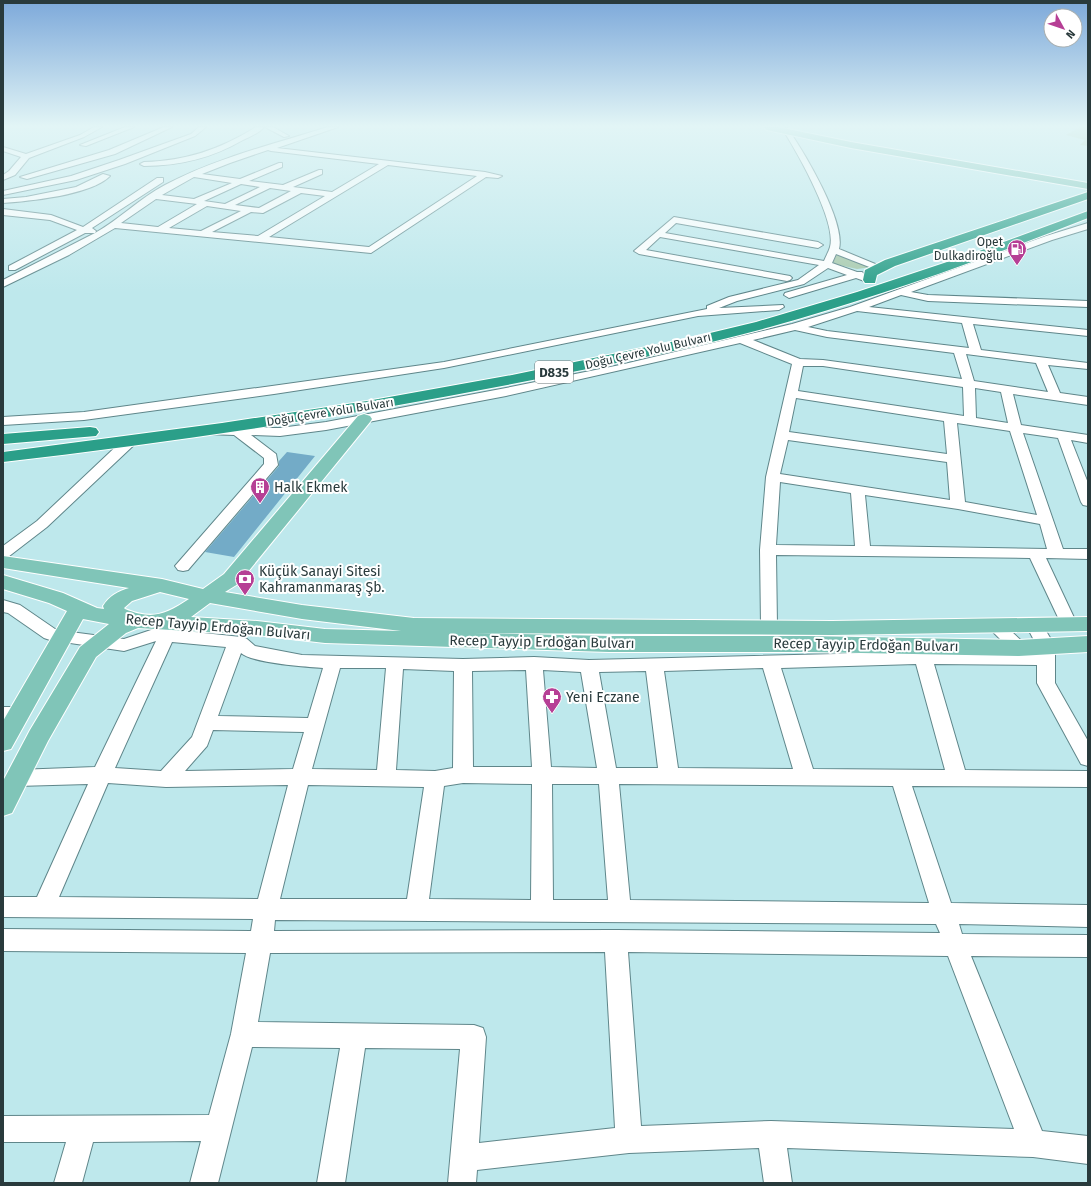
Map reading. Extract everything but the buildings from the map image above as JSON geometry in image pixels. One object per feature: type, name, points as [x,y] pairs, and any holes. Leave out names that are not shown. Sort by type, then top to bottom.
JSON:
[{"type":"highway","points":[[870,273],[1088,196]]},
{"type":"highway","name":"Doğu Çevre Yolu Bulvarı","points":[[3,440],[224,415],[455,378],[621,346],[779,308],[870,273],[1088,202]]},
{"type":"highway","name":"Doğu Çevre Yolu Bulvarı","points":[[3,457],[209,431],[460,390],[676,346],[788,318],[852,298],[1048,234],[1088,214]]},
{"type":"highway","points":[[1048,234],[1088,221]]},
{"type":"main road","points":[[1067,182],[1088,186]]},
{"type":"main road","points":[[162,629],[231,579],[364,418]]},
{"type":"main road","name":"Recep Tayyip Erdoğan Bulvarı","points":[[3,562],[81,575],[162,586],[206,596],[302,612],[414,624],[642,627],[769,626],[832,628],[1079,624]]},
{"type":"main road","name":"Recep Tayyip Erdoğan Bulvarı","points":[[3,582],[56,598],[93,615],[136,621],[162,629],[257,628],[325,636],[417,640],[609,644],[808,644],[1033,652],[1088,644]]},
{"type":"main road","points":[[136,621],[116,614],[113,606],[125,596],[162,586]]},
{"type":"main road","points":[[3,742],[11,714],[64,637],[78,609]]},
{"type":"main road","points":[[3,805],[38,737],[88,652],[100,641],[119,628],[136,621]]},
{"type":"street","points":[[3,193],[48,182]]},
{"type":"street","points":[[49,182],[53,202],[61,221]]},
{"type":"street","points":[[3,201],[53,202],[91,182]]},
{"type":"street","points":[[3,272],[84,230],[155,182]]},
{"type":"street","points":[[3,284],[66,253],[103,232],[155,196],[180,182]]},
{"type":"street","points":[[194,202],[238,182]]},
{"type":"street","points":[[242,182],[334,195]]},
{"type":"street","points":[[284,188],[296,182]]},
{"type":"street","points":[[260,239],[353,182]]},
{"type":"street","points":[[113,225],[205,232],[371,250],[472,182]]},
{"type":"street","points":[[698,313],[733,299],[801,282],[827,264],[834,250],[833,222],[815,182]]},
{"type":"street","points":[[227,206],[268,186]]},
{"type":"street","points":[[155,196],[260,211],[300,190]]},
{"type":"street","points":[[160,228],[206,204]]},
{"type":"street","points":[[205,232],[249,210]]},
{"type":"street","points":[[3,212],[61,221],[84,230],[103,232]]},
{"type":"street","points":[[787,278],[639,251],[674,220],[818,245],[805,260]]},
{"type":"street","points":[[209,431],[280,432],[326,426],[590,374],[795,327],[888,297],[1048,234],[1088,226]]},
{"type":"street","points":[[658,234],[870,273]]},
{"type":"street","points":[[834,250],[870,273]]},
{"type":"street","points":[[698,313],[800,292],[870,273]]},
{"type":"street","points":[[900,292],[928,298],[1088,304]]},
{"type":"street","points":[[888,297],[885,303],[887,306],[891,310],[902,313]]},
{"type":"street","points":[[984,300],[991,323]]},
{"type":"street","name":"Doğu Çevre Yolu Bulvarı","points":[[3,421],[97,414],[274,390],[436,366],[698,313],[779,308]]},
{"type":"street","points":[[854,309],[1088,333]]},
{"type":"street","points":[[698,313],[707,315],[720,323]]},
{"type":"street","points":[[967,321],[976,352]]},
{"type":"street","points":[[795,327],[827,334],[1088,366]]},
{"type":"street","points":[[740,339],[798,362],[823,363],[1006,388],[1088,401]]},
{"type":"street","points":[[959,351],[969,383],[970,421]]},
{"type":"street","points":[[1041,361],[1055,396]]},
{"type":"street","points":[[769,626],[768,550],[773,477],[798,362]]},
{"type":"street","points":[[1006,388],[1015,428],[1056,552]]},
{"type":"street","points":[[791,394],[1088,439]]},
{"type":"street","points":[[950,418],[952,460],[958,505]]},
{"type":"street","points":[[183,566],[271,465],[271,457],[237,431]]},
{"type":"street","points":[[782,435],[952,460]]},
{"type":"street","points":[[1063,435],[1088,502]]},
{"type":"street","points":[[3,554],[42,524],[130,441]]},
{"type":"street","points":[[773,477],[958,505],[1045,521]]},
{"type":"street","points":[[858,490],[863,551]]},
{"type":"street","points":[[768,550],[1056,552],[1088,554]]},
{"type":"street","points":[[1035,552],[1079,624]]},
{"type":"street","points":[[3,606],[14,609],[50,634],[64,637],[124,645],[157,634],[162,629]]},
{"type":"street","points":[[1034,625],[1033,652],[1046,683],[1088,758]]},
{"type":"street","points":[[995,626],[1033,652]]},
{"type":"street","points":[[162,629],[241,643],[250,651],[302,661],[333,663],[395,662],[464,665],[534,663],[589,666],[923,658],[1033,652]]},
{"type":"street","points":[[44,907],[102,775],[162,629]]},
{"type":"street","points":[[166,779],[200,741],[236,643]]},
{"type":"street","points":[[923,658],[957,778]]},
{"type":"street","points":[[386,778],[395,662]]},
{"type":"street","points":[[770,662],[806,778]]},
{"type":"street","points":[[204,1183],[243,1034],[266,910],[300,777],[333,663]]},
{"type":"street","points":[[534,663],[542,776],[542,911]]},
{"type":"street","points":[[654,664],[669,776]]},
{"type":"street","points":[[463,775],[464,665]]},
{"type":"street","points":[[589,666],[608,776],[620,911]]},
{"type":"street","points":[[207,723],[316,725]]},
{"type":"street","points":[[17,778],[102,775],[166,779],[300,777],[435,779],[463,775],[1088,779]]},
{"type":"street","points":[[900,778],[943,913],[1033,1143]]},
{"type":"street","points":[[416,911],[435,779]]},
{"type":"street","points":[[3,907],[416,911],[943,913],[1088,916]]},
{"type":"street","points":[[3,940],[260,942],[616,941],[1088,946]]},
{"type":"street","points":[[616,941],[629,1140]]},
{"type":"street","points":[[243,1034],[474,1038],[463,1171],[629,1140],[771,1134],[1033,1143],[1088,1150]]},
{"type":"street","points":[[332,1183],[355,1035]]},
{"type":"street","points":[[68,1183],[84,1128]]},
{"type":"street","points":[[3,1129],[218,1128]]},
{"type":"street","points":[[771,1134],[778,1183]]},
{"type":"green space","points":[[837,254],[872,267],[857,269],[835,264],[833,262]]},
{"type":"place","name":"Opet Dulkadiroğlu","points":[[1017,266]]},
{"type":"place","name":"Halk Ekmek","points":[[260,504]]},
{"type":"place","name":"Küçük Sanayi Sitesi Kahramanmaraş Şb.","points":[[245,596]]},
{"type":"place","name":"Yeni Eczane","points":[[552,714]]}]
